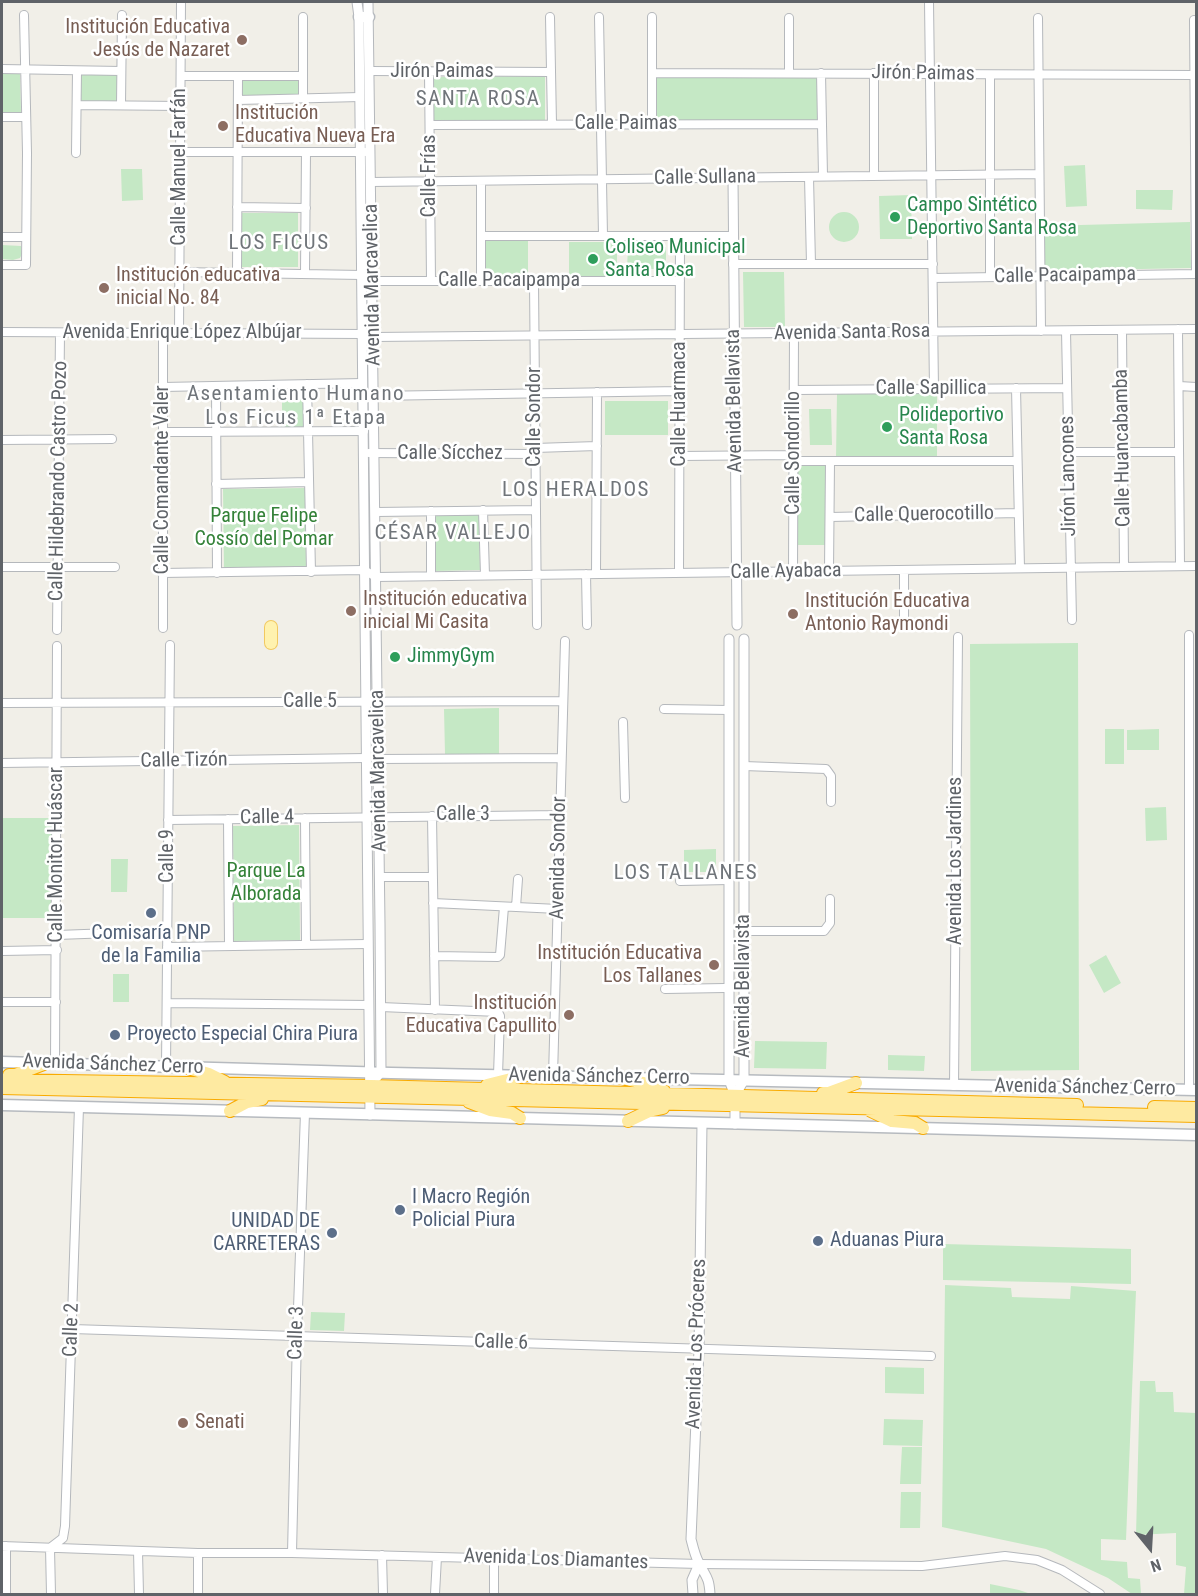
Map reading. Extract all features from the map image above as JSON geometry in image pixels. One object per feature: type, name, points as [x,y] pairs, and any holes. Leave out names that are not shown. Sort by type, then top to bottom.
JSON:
[{"type":"highway","points":[[2,1077],[50,1064]]},
{"type":"highway","points":[[184,1067],[209,1074],[228,1084]]},
{"type":"highway","points":[[469,1089],[527,1075]]},
{"type":"highway","name":"Avenida Sánchez Cerro","points":[[2,1077],[228,1084],[457,1098],[685,1104],[800,1097],[1197,1108]]},
{"type":"highway","points":[[617,1077],[648,1084],[671,1094]]},
{"type":"highway","points":[[800,1097],[829,1093],[856,1083]]},
{"type":"highway","name":"Avenida Sánchez Cerro","points":[[2,1088],[282,1095],[469,1089],[671,1094],[735,1101],[867,1109],[1197,1116]]},
{"type":"highway","points":[[230,1111],[253,1100],[282,1095]]},
{"type":"highway","points":[[457,1098],[490,1110],[512,1113],[520,1118]]},
{"type":"highway","points":[[628,1121],[649,1111],[685,1104]]},
{"type":"highway","points":[[867,1109],[892,1121],[915,1123],[923,1128]]},
{"type":"main road","points":[[271,627],[271,643]]},
{"type":"main road","name":"Avenida Sánchez Cerro","points":[[2,1062],[954,1086],[1193,1089]]},
{"type":"main road","points":[[2,1105],[1197,1135]]},
{"type":"street","name":"Calle Manuel Farfán","points":[[179,333],[182,2]]},
{"type":"street","name":"Avenida Marcavelica","points":[[357,2],[364,17],[370,71],[381,1007],[376,1072]]},
{"type":"street","name":"Avenida Marcavelica","points":[[368,2],[364,17],[360,152],[367,944],[369,1005],[376,1072]]},
{"type":"street","points":[[929,2],[934,389]]},
{"type":"street","points":[[2,265],[26,265],[24,15]]},
{"type":"street","points":[[121,105],[122,15]]},
{"type":"street","points":[[303,17],[303,98]]},
{"type":"street","points":[[550,17],[552,124]]},
{"type":"street","points":[[599,17],[603,236]]},
{"type":"street","points":[[652,17],[652,124]]},
{"type":"street","points":[[789,18],[789,73]]},
{"type":"street","points":[[1038,18],[1041,331]]},
{"type":"street","points":[[1194,20],[1196,274]]},
{"type":"street","points":[[2,69],[121,71]]},
{"type":"street","points":[[76,153],[77,71]]},
{"type":"street","name":"Jirón Paimas","points":[[370,71],[551,72]]},
{"type":"street","name":"Calle Frías","points":[[429,72],[431,281]]},
{"type":"street","name":"Jirón Paimas","points":[[652,73],[1194,75]]},
{"type":"street","points":[[821,73],[823,176]]},
{"type":"street","points":[[874,73],[874,176]]},
{"type":"street","points":[[990,75],[990,277]]},
{"type":"street","points":[[181,76],[303,76]]},
{"type":"street","points":[[237,272],[238,77]]},
{"type":"street","points":[[238,100],[360,97]]},
{"type":"street","points":[[77,105],[181,106]]},
{"type":"street","points":[[2,117],[26,117]]},
{"type":"street","name":"Calle Paimas","points":[[430,124],[822,124]]},
{"type":"street","points":[[180,152],[371,152]]},
{"type":"street","points":[[305,273],[306,152]]},
{"type":"street","name":"Calle Sullana","points":[[371,182],[1039,174]]},
{"type":"street","points":[[809,177],[812,264]]},
{"type":"street","name":"Avenida Bellavista","points":[[733,178],[737,625]]},
{"type":"street","points":[[481,181],[482,281]]},
{"type":"street","points":[[237,207],[306,207]]},
{"type":"street","points":[[482,236],[733,236]]},
{"type":"street","name":"Calle Huarmaca","points":[[679,573],[680,236]]},
{"type":"street","points":[[2,237],[26,237]]},
{"type":"street","points":[[733,264],[933,264]]},
{"type":"street","points":[[179,272],[362,274]]},
{"type":"street","name":"Calle Pacaipampa","points":[[933,278],[1196,274]]},
{"type":"street","name":"Calle Pacaipampa","points":[[373,281],[680,281]]},
{"type":"street","name":"Calle Sondor","points":[[534,281],[537,625]]},
{"type":"street","points":[[1178,329],[1180,566]]},
{"type":"street","name":"Avenida Santa Rosa","points":[[363,334],[374,337],[1197,329]]},
{"type":"street","name":"Calle Huancabamba","points":[[1122,330],[1124,567]]},
{"type":"street","name":"Jirón Lancones","points":[[1066,331],[1072,620]]},
{"type":"street","name":"Avenida Enrique López Albújar","points":[[2,332],[363,334]]},
{"type":"street","name":"Calle Hildebrando Castro Pozo","points":[[57,630],[60,333]]},
{"type":"street","name":"Calle Comandante Valer","points":[[163,333],[163,628]]},
{"type":"street","name":"Calle Sondorillo","points":[[793,572],[794,334]]},
{"type":"street","points":[[163,387],[363,383]]},
{"type":"street","points":[[307,384],[311,572]]},
{"type":"street","points":[[216,386],[217,573]]},
{"type":"street","points":[[1179,386],[1197,387]]},
{"type":"street","points":[[1016,388],[1020,568]]},
{"type":"street","name":"Calle Sapillica","points":[[795,390],[1067,388]]},
{"type":"street","points":[[374,396],[680,391]]},
{"type":"street","points":[[596,574],[597,392]]},
{"type":"street","points":[[163,432],[364,431]]},
{"type":"street","points":[[2,440],[112,439]]},
{"type":"street","name":"Calle Sícchez","points":[[364,453],[536,451],[597,446]]},
{"type":"street","points":[[1069,452],[1179,452]]},
{"type":"street","points":[[680,456],[794,458],[830,462],[1017,461]]},
{"type":"street","points":[[829,571],[830,462]]},
{"type":"street","points":[[216,484],[309,482]]},
{"type":"street","points":[[483,510],[485,575]]},
{"type":"street","points":[[376,512],[536,510]]},
{"type":"street","points":[[431,511],[431,576]]},
{"type":"street","name":"Calle Querocotillo","points":[[830,517],[1018,513]]},
{"type":"street","name":"Calle Ayabaca","points":[[376,577],[1197,566]]},
{"type":"street","points":[[2,567],[115,567]]},
{"type":"street","points":[[162,573],[364,570],[376,577]]},
{"type":"street","points":[[904,570],[904,623]]},
{"type":"street","points":[[586,574],[587,625]]},
{"type":"street","points":[[1189,635],[1193,1089]]},
{"type":"street","name":"Avenida Los Jardines","points":[[954,1086],[958,637]]},
{"type":"street","name":"Avenida Bellavista","points":[[729,639],[729,1080]]},
{"type":"street","name":"Avenida Bellavista","points":[[744,639],[744,1080]]},
{"type":"street","name":"Avenida Sondor","points":[[554,1076],[565,641]]},
{"type":"street","name":"Calle 9","points":[[166,1067],[170,645]]},
{"type":"street","name":"Calle Monitor Huáscar","points":[[50,1064],[56,1002],[57,950],[57,646]]},
{"type":"street","points":[[729,670],[744,670]]},
{"type":"street","name":"Calle 5","points":[[2,703],[563,701]]},
{"type":"street","points":[[664,709],[729,710]]},
{"type":"street","points":[[623,722],[625,798]]},
{"type":"street","name":"Calle Tizón","points":[[2,763],[366,758]]},
{"type":"street","points":[[379,759],[561,758]]},
{"type":"street","points":[[744,766],[828,771],[831,776],[831,802]]},
{"type":"street","name":"Calle 3","points":[[366,817],[560,815]]},
{"type":"street","points":[[432,816],[435,1010]]},
{"type":"street","name":"Calle 4","points":[[168,820],[366,817]]},
{"type":"street","points":[[305,818],[306,945]]},
{"type":"street","points":[[228,819],[229,946]]},
{"type":"street","points":[[729,850],[744,850]]},
{"type":"street","points":[[380,877],[433,877]]},
{"type":"street","points":[[516,907],[518,879]]},
{"type":"street","points":[[680,881],[729,880]]},
{"type":"street","points":[[729,898],[744,898]]},
{"type":"street","points":[[744,931],[820,932],[827,929],[830,924],[830,898]]},
{"type":"street","points":[[433,903],[558,909]]},
{"type":"street","points":[[434,956],[498,957],[504,906]]},
{"type":"street","points":[[367,923],[380,923]]},
{"type":"street","points":[[57,934],[167,931]]},
{"type":"street","points":[[167,947],[367,944]]},
{"type":"street","points":[[2,951],[57,950]]},
{"type":"street","points":[[665,989],[725,988]]},
{"type":"street","points":[[2,1002],[56,1002]]},
{"type":"street","points":[[167,1003],[369,1005]]},
{"type":"street","points":[[381,1007],[498,1012],[500,1016],[498,1075]]},
{"type":"street","points":[[729,1040],[744,1041]]},
{"type":"street","points":[[370,1114],[370,1091],[376,1072]]},
{"type":"street","points":[[729,1080],[735,1101],[735,1124]]},
{"type":"street","points":[[735,1101],[744,1080]]},
{"type":"street","name":"Calle 2","points":[[50,1548],[63,1538],[65,1526],[79,1107]]},
{"type":"street","name":"Calle 3","points":[[292,1552],[305,1113]]},
{"type":"street","name":"Avenida Los Próceres","points":[[702,1123],[699,1349],[691,1539],[699,1564],[705,1570],[710,1582],[710,1594]]},
{"type":"street","name":"Calle 6","points":[[72,1329],[931,1356]]},
{"type":"street","points":[[4,1546],[6,1594]]},
{"type":"street","name":"Avenida Los Diamantes","points":[[4,1546],[198,1553],[292,1552],[699,1564],[922,1566],[1005,1556],[1037,1560],[1062,1570],[1100,1594]]},
{"type":"street","points":[[50,1548],[51,1594]]},
{"type":"street","points":[[138,1551],[139,1594]]},
{"type":"street","points":[[198,1553],[198,1594]]},
{"type":"street","points":[[382,1555],[383,1594]]},
{"type":"street","points":[[435,1594],[437,1557]]},
{"type":"street","points":[[494,1558],[494,1594]]},
{"type":"street","name":"Avenida Los Próceres","points":[[693,1594],[692,1580],[699,1564]]},
{"type":"green space","points":[[2,71],[20,71],[21,113],[2,113]]},
{"type":"green space","points":[[81,73],[118,74],[117,102],[81,103]]},
{"type":"green space","points":[[545,76],[545,121],[431,122],[431,77]]},
{"type":"green space","points":[[655,76],[817,77],[817,120],[654,120]]},
{"type":"green space","points":[[298,79],[298,96],[242,97],[242,80]]},
{"type":"green space","points":[[1085,165],[1087,206],[1066,207],[1064,166]]},
{"type":"green space","points":[[121,169],[142,169],[143,200],[122,201]]},
{"type":"green space","points":[[1136,190],[1173,190],[1172,210],[1136,209]]},
{"type":"green space","name":"Campo Sintético Deportivo Santa Rosa","points":[[911,195],[912,239],[880,239],[879,196]]},
{"type":"green space","points":[[844,212],[850,213],[858,221],[858,233],[850,241],[844,242],[838,241],[830,233],[829,227],[830,221],[838,213]]},
{"type":"green space","points":[[239,213],[298,213],[298,267],[238,267]]},
{"type":"green space","points":[[1190,222],[1191,268],[1044,271],[1044,226]]},
{"type":"green space","points":[[484,241],[528,241],[528,275],[484,276]]},
{"type":"green space","name":"Coliseo Municipal Santa Rosa","points":[[569,242],[617,242],[617,276],[569,277]]},
{"type":"green space","points":[[2,245],[21,246],[20,258],[2,259]]},
{"type":"green space","points":[[628,246],[666,247],[666,269],[627,269]]},
{"type":"green space","points":[[743,272],[784,272],[785,327],[744,327]]},
{"type":"green space","points":[[282,388],[308,388],[307,432],[282,433]]},
{"type":"green space","name":"Polideportivo Santa Rosa","points":[[837,394],[937,394],[937,459],[836,459]]},
{"type":"green space","points":[[605,401],[668,401],[668,435],[605,435]]},
{"type":"green space","points":[[809,409],[831,409],[832,445],[810,445]]},
{"type":"green space","points":[[795,466],[827,466],[825,545],[794,545]]},
{"type":"green space","name":"Parque Felipe Cossío del Pomar","points":[[305,488],[306,567],[224,569],[223,489]]},
{"type":"green space","points":[[479,512],[480,570],[434,571],[433,513]]},
{"type":"green space","points":[[1078,643],[1079,1070],[971,1071],[970,644]]},
{"type":"green space","points":[[499,708],[499,754],[445,754],[444,709]]},
{"type":"green space","points":[[1105,729],[1124,729],[1124,764],[1105,764]]},
{"type":"green space","points":[[1159,729],[1159,750],[1127,750],[1127,730]]},
{"type":"green space","points":[[1166,807],[1167,840],[1146,841],[1145,808]]},
{"type":"green space","points":[[2,818],[52,818],[51,918],[2,918]]},
{"type":"green space","name":"Parque La Alborada","points":[[299,825],[300,940],[234,941],[233,826]]},
{"type":"green space","points":[[716,849],[716,872],[684,872],[684,850]]},
{"type":"green space","points":[[111,859],[128,859],[127,892],[111,892]]},
{"type":"green space","points":[[1106,955],[1121,983],[1104,993],[1089,965]]},
{"type":"green space","points":[[113,974],[129,974],[129,1002],[113,1002]]},
{"type":"green space","points":[[755,1041],[827,1042],[826,1069],[754,1068]]},
{"type":"green space","points":[[888,1055],[925,1056],[924,1071],[888,1070]]},
{"type":"green space","points":[[943,1244],[1131,1249],[1131,1284],[943,1280]]},
{"type":"green space","points":[[945,1285],[1011,1288],[1012,1297],[1070,1299],[1071,1286],[1136,1291],[1126,1540],[1101,1539],[1101,1560],[1127,1562],[1128,1578],[1140,1579],[1141,1594],[1132,1594],[1108,1578],[1046,1549],[942,1527]]},
{"type":"green space","points":[[311,1312],[345,1313],[344,1331],[310,1330]]},
{"type":"green space","points":[[885,1367],[924,1368],[924,1394],[885,1393]]},
{"type":"green space","points":[[1140,1381],[1155,1381],[1156,1392],[1173,1392],[1174,1412],[1196,1413],[1196,1594],[1184,1594],[1186,1567],[1176,1565],[1176,1533],[1136,1535]]},
{"type":"green space","points":[[884,1419],[923,1420],[922,1446],[883,1445]]},
{"type":"green space","points":[[902,1447],[922,1447],[921,1484],[900,1484]]},
{"type":"green space","points":[[901,1492],[921,1492],[920,1528],[900,1528]]},
{"type":"green space","points":[[990,1584],[1019,1590],[1031,1594],[990,1594]]},
{"type":"place","name":"Institución Educativa Jesús de Nazaret","points":[[242,40]]},
{"type":"place","name":"Institución Educativa Nueva Era","points":[[223,126]]},
{"type":"place","name":"Campo Sintético Deportivo Santa Rosa","points":[[895,217]]},
{"type":"place","name":"Coliseo Municipal Santa Rosa","points":[[593,259]]},
{"type":"place","name":"Institución educativa inicial No. 84","points":[[104,288]]},
{"type":"place","name":"Polideportivo Santa Rosa","points":[[887,427]]},
{"type":"place","name":"Institución educativa inicial Mi Casita","points":[[351,611]]},
{"type":"place","name":"Institución Educativa Antonio Raymondi","points":[[793,614]]},
{"type":"place","name":"JimmyGym","points":[[395,657]]},
{"type":"place","name":"Comisaría PNP de la Familia","points":[[151,913]]},
{"type":"place","name":"Institución Educativa Los Tallanes","points":[[714,965]]},
{"type":"place","name":"Institución Educativa Capullito","points":[[569,1015]]},
{"type":"place","name":"Proyecto Especial Chira Piura","points":[[115,1035]]},
{"type":"place","name":"I Macro Región Policial Piura","points":[[400,1210]]},
{"type":"place","name":"UNIDAD DE CARRETERAS","points":[[332,1233]]},
{"type":"place","name":"Aduanas Piura","points":[[818,1241]]},
{"type":"place","name":"Senati","points":[[183,1423]]},
{"type":"district","name":"SANTA ROSA","points":[[478,100]]},
{"type":"district","name":"LOS FICUS","points":[[279,244]]},
{"type":"district","name":"Asentamiento Humano Los Ficus 1ª Etapa","points":[[296,407]]},
{"type":"district","name":"LOS HERALDOS","points":[[576,491]]},
{"type":"district","name":"CÉSAR VALLEJO","points":[[453,534]]},
{"type":"district","name":"LOS TALLANES","points":[[686,874]]}]
